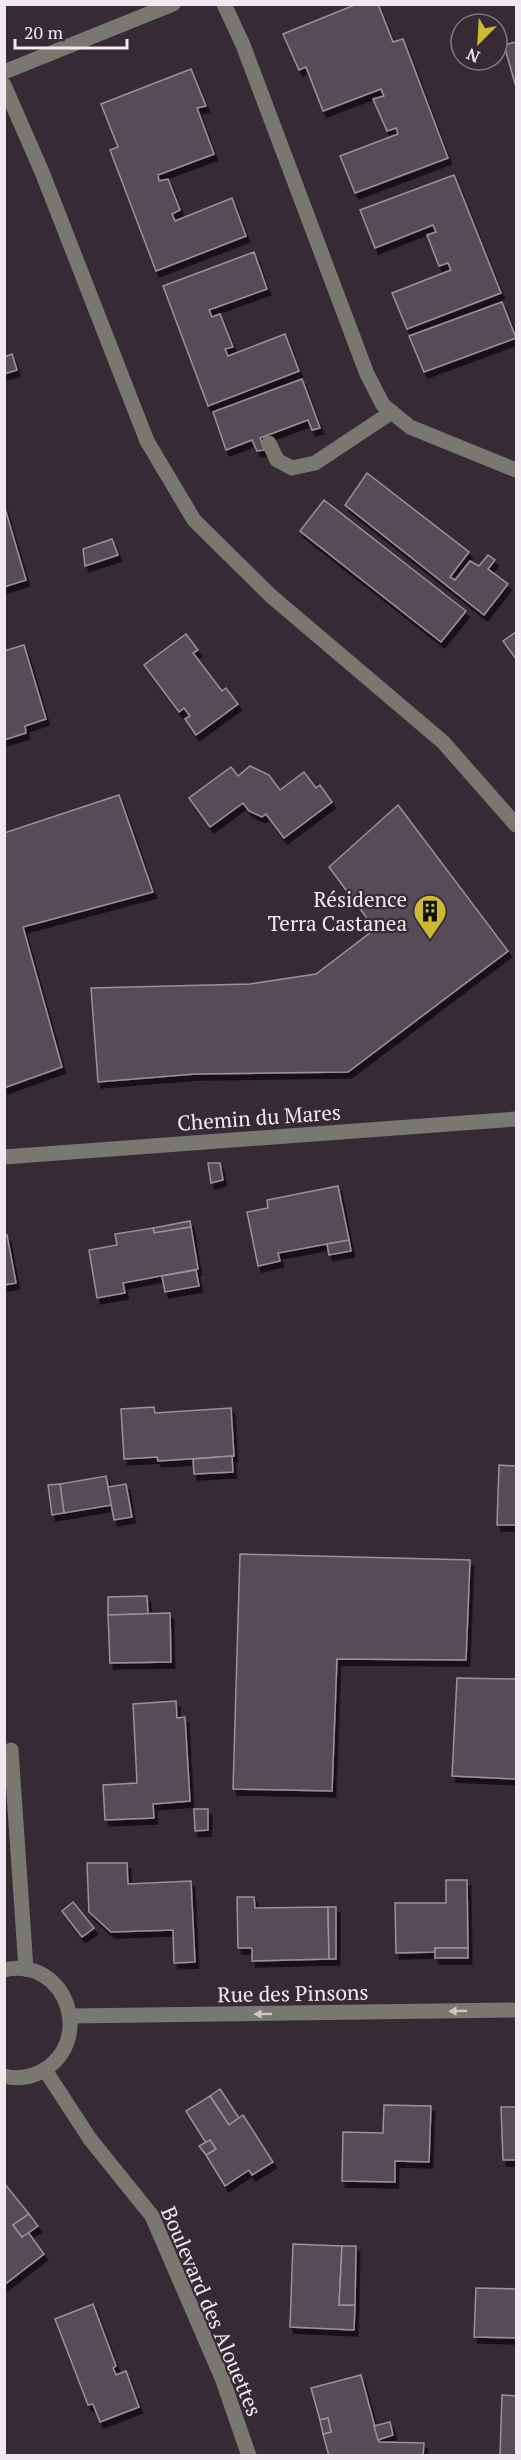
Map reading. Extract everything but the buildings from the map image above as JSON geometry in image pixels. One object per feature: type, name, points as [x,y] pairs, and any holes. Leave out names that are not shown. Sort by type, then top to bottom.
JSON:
[{"type":"street","points":[[4,72],[173,4]]},
{"type":"street","points":[[224,4],[243,45],[367,374],[383,405],[410,427],[516,470]]},
{"type":"street","points":[[4,85],[42,172],[147,441],[194,520],[271,596],[443,742],[516,825]]},
{"type":"street","points":[[269,443],[277,460],[291,468],[315,463],[392,412]]},
{"type":"street","name":"Chemin du Mares","points":[[4,1157],[516,1119]]},
{"type":"street","points":[[11,1750],[26,1969]]},
{"type":"street","points":[[4,1970],[26,1969],[42,1975],[56,1986],[66,2000],[70,2016],[70,2032],[66,2047],[57,2060],[45,2070],[28,2077],[4,2076]]},
{"type":"street","name":"Rue des Pinsons","points":[[70,2016],[516,2010]]},
{"type":"street","name":"Boulevard des Alouettes","points":[[45,2070],[90,2139],[152,2216],[222,2378],[249,2456]]},
{"type":"place","name":"Résidence Terra Castanea","points":[[430,940]]}]
